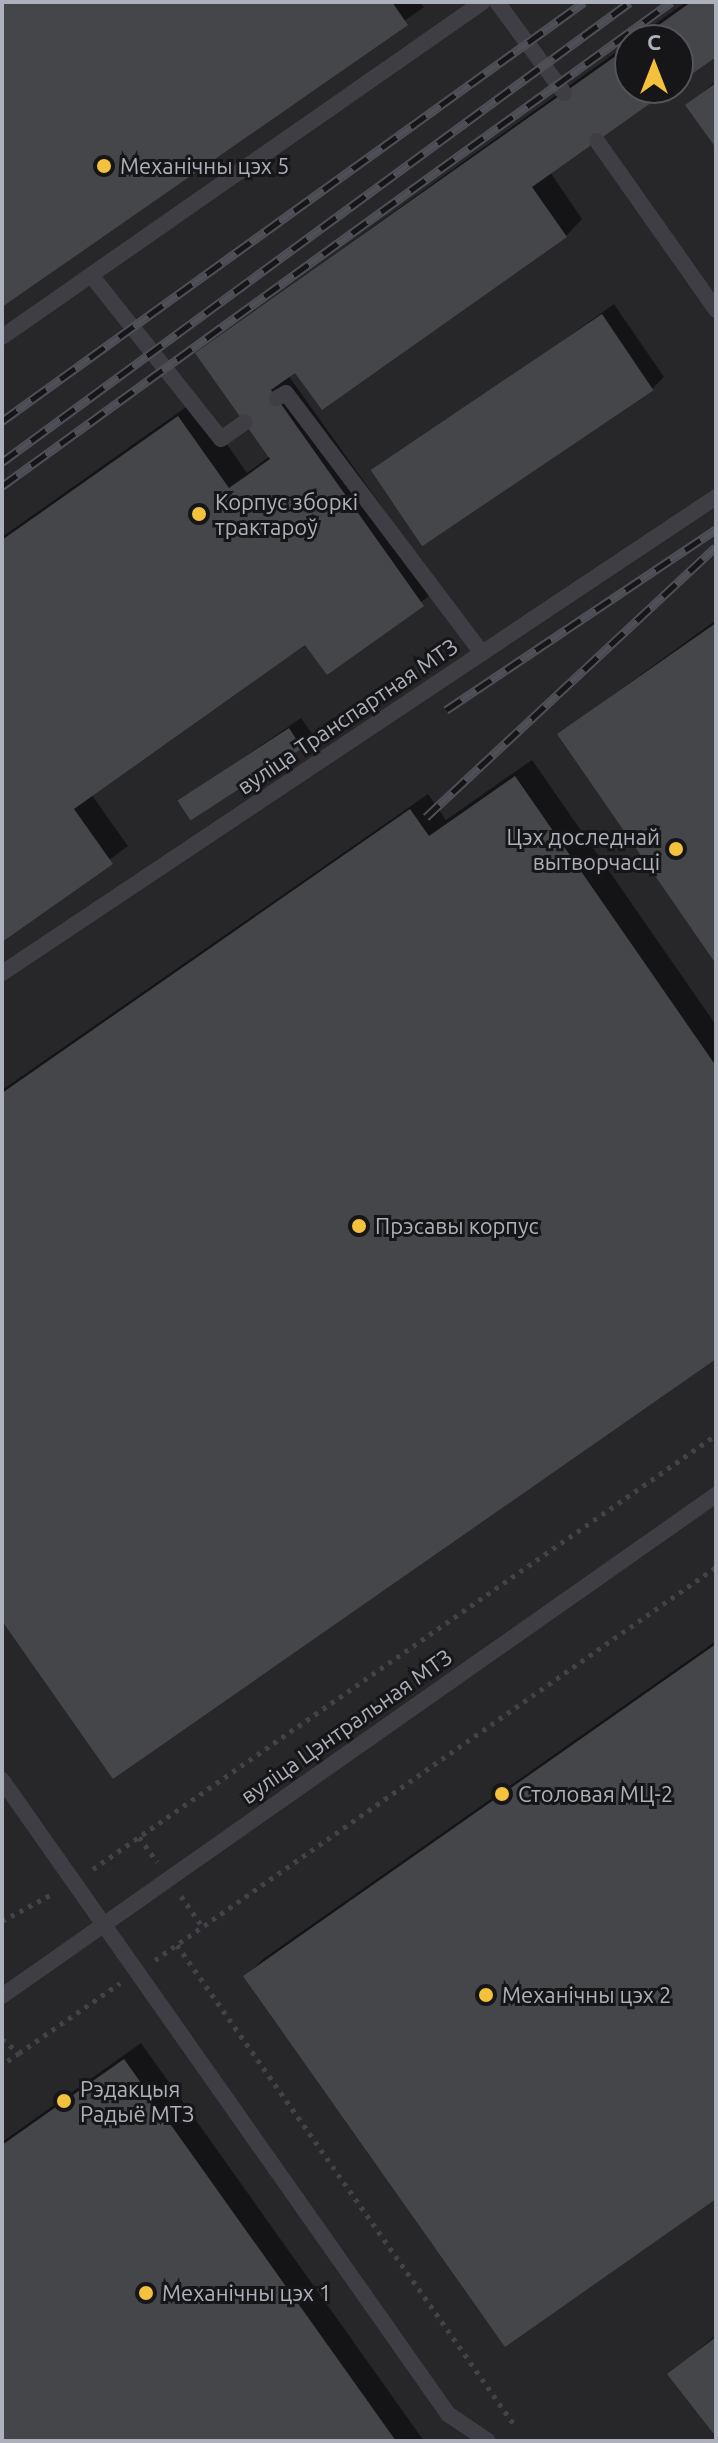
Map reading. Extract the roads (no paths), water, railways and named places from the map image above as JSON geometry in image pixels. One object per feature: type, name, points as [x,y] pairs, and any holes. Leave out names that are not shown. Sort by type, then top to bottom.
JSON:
[{"type":"lane","points":[[2,337],[483,2]]},
{"type":"lane","points":[[497,2],[564,93]]},
{"type":"lane","points":[[597,141],[716,310]]},
{"type":"lane","points":[[91,275],[221,439],[245,422]]},
{"type":"lane","points":[[277,398],[286,393],[482,653]]},
{"type":"lane","name":"вуліца Транспартная МТЗ","points":[[2,973],[716,497]]},
{"type":"lane","name":"вуліца Цэнтральная МТЗ","points":[[2,1996],[101,1923],[716,1495]]},
{"type":"lane","points":[[2,1780],[448,2414],[488,2441]]},
{"type":"railway","points":[[2,421],[584,2]]},
{"type":"railway","points":[[2,462],[630,2]]},
{"type":"railway","points":[[2,486],[671,2]]},
{"type":"railway","points":[[446,710],[716,529]]},
{"type":"railway","points":[[426,817],[716,547]]},
{"type":"place","name":"Механічны цэх 5","points":[[104,166]]},
{"type":"place","name":"Корпус зборкі трактароў","points":[[199,514]]},
{"type":"place","name":"Цэх доследнай вытворчасці","points":[[676,849]]},
{"type":"place","name":"Прэсавы корпус","points":[[359,1226]]},
{"type":"place","name":"Столовая МЦ-2","points":[[502,1794]]},
{"type":"place","name":"Механічны цэх 2","points":[[486,1995]]},
{"type":"place","name":"Рэдакцыя Радыё МТЗ","points":[[64,2101]]},
{"type":"place","name":"Механічны цэх 1","points":[[146,2293]]}]
